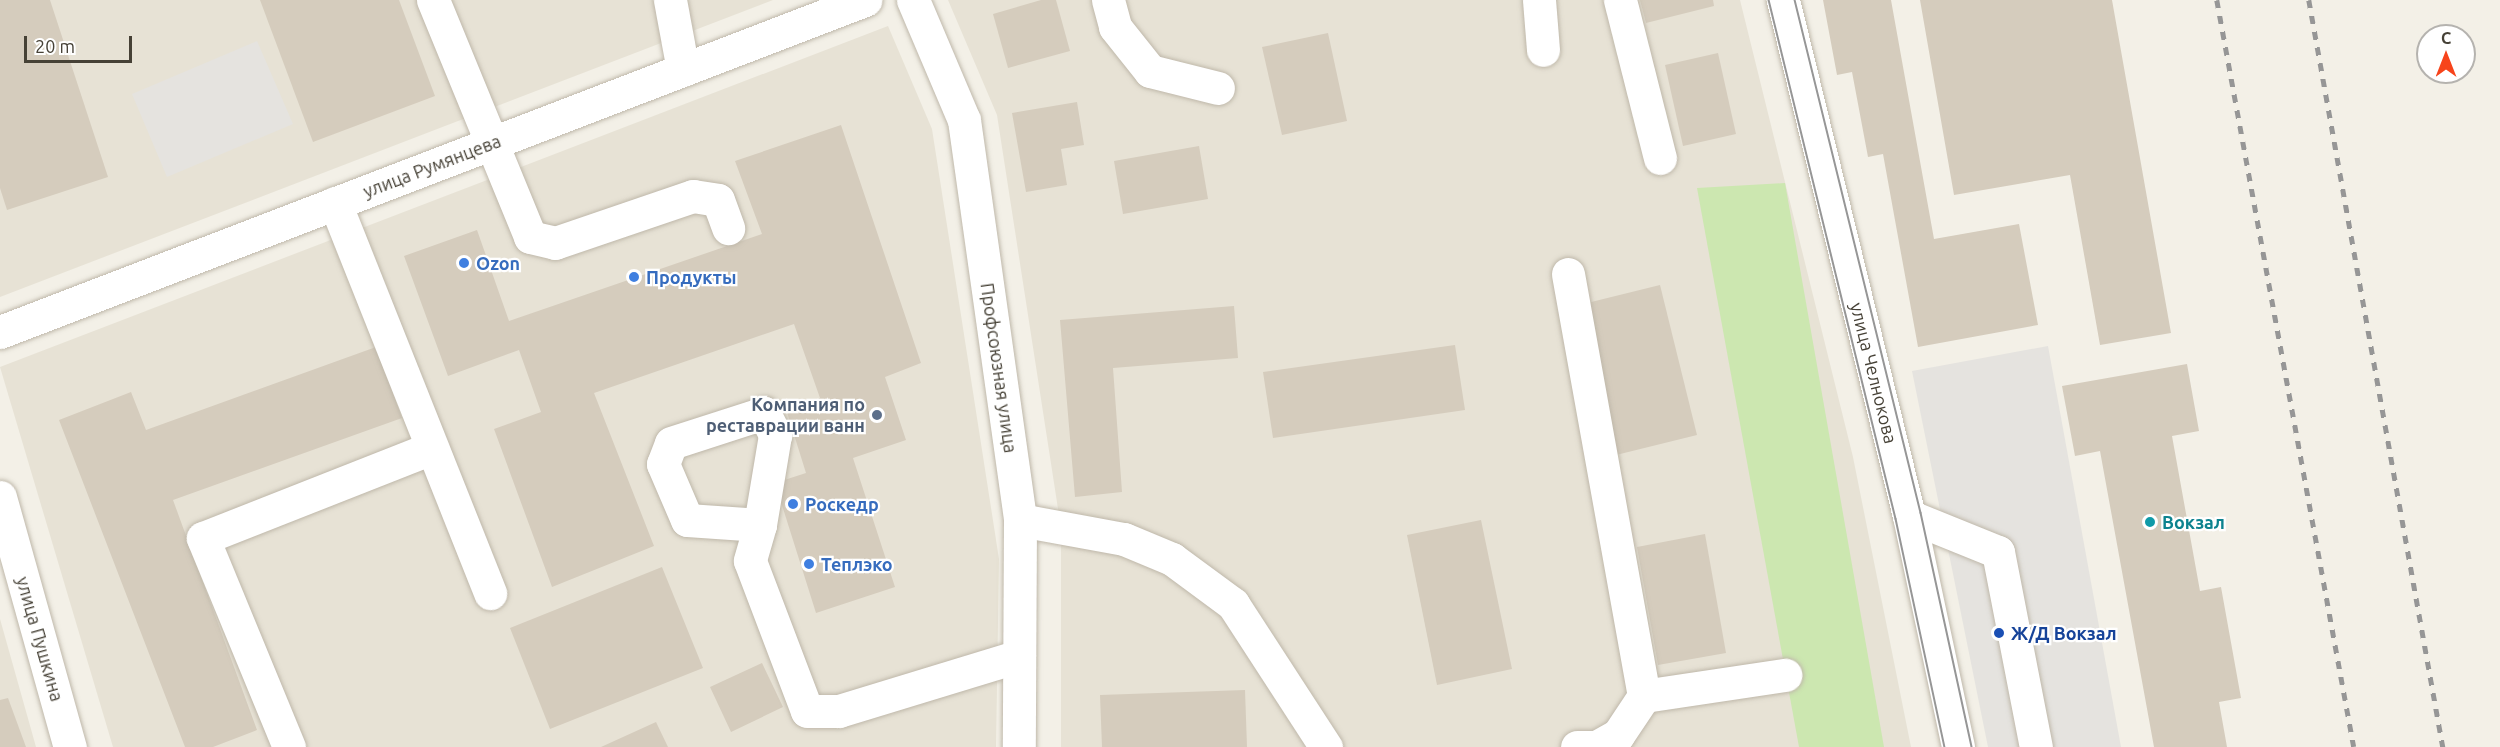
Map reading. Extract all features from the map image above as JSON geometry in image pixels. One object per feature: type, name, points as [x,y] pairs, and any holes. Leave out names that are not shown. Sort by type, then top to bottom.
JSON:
[{"type":"street","points":[[433,0],[530,237],[555,243],[693,196],[718,200],[728,228]]},
{"type":"street","points":[[670,0],[683,70]]},
{"type":"street","name":"улица Румянцева","points":[[0,332],[865,0]]},
{"type":"street","name":"Профсоюзная улица","points":[[913,0],[964,120],[1020,520],[1019,747]]},
{"type":"street","points":[[1108,0],[1115,27],[1150,71],[1218,88]]},
{"type":"street","points":[[1539,0],[1543,50]]},
{"type":"street","points":[[1620,0],[1660,158]]},
{"type":"street","name":"улица Челнокова","points":[[1783,0],[1909,516],[1958,747]]},
{"type":"street","points":[[335,203],[490,593]]},
{"type":"street","points":[[1568,274],[1644,696],[1618,735],[1596,747],[1577,747]]},
{"type":"street","points":[[289,747],[203,538],[432,448]]},
{"type":"street","name":"улица Пушкина","points":[[0,497],[70,747]]},
{"type":"street","points":[[1909,516],[1998,552],[2036,747]]},
{"type":"street","points":[[1020,520],[1124,539],[1172,559],[1233,604],[1326,747]]},
{"type":"street","points":[[760,525],[750,561],[807,711],[840,711],[1019,656]]},
{"type":"street","points":[[1644,696],[1785,675]]},
{"type":"shaded area","points":[[0,0],[773,0],[0,297]]},
{"type":"shaded area","points":[[948,0],[1740,0],[1853,457],[1911,747],[1061,747],[1061,528],[997,115]]},
{"type":"shaded area","points":[[888,26],[932,129],[999,559],[996,747],[113,747],[0,367]]},
{"type":"shaded area","points":[[257,41],[293,124],[167,177],[132,94]]},
{"type":"shaded area","points":[[2048,346],[2121,747],[1988,747],[1912,371]]},
{"type":"shaded area","points":[[0,619],[20,690],[36,747],[0,747]]},
{"type":"green space","points":[[1785,183],[1884,747],[1799,747],[1697,188]]},
{"type":"building","points":[[0,0],[50,0],[108,177],[7,210],[0,188]]},
{"type":"building","points":[[260,0],[399,0],[435,96],[313,142]]},
{"type":"building","points":[[1041,0],[1056,0],[1070,51],[1008,68],[993,14]]},
{"type":"building","points":[[1640,0],[1713,0],[1714,6],[1646,23]]},
{"type":"building","points":[[1823,0],[1891,0],[1934,239],[2019,224],[2038,325],[1918,347],[1883,154],[1868,157],[1852,72],[1837,75]]},
{"type":"building","points":[[1920,0],[2112,0],[2171,333],[2100,345],[2070,175],[1954,195]]},
{"type":"building","points":[[1328,33],[1347,121],[1282,135],[1262,47]]},
{"type":"building","points":[[1718,53],[1736,134],[1683,146],[1665,65]]},
{"type":"building","points":[[1077,102],[1084,145],[1061,149],[1067,185],[1026,192],[1012,113]]},
{"type":"building","points":[[841,125],[921,363],[885,377],[906,440],[853,458],[895,587],[816,613],[775,483],[806,473],[786,409],[820,398],[794,324],[594,393],[654,546],[552,587],[494,429],[541,412],[519,350],[448,376],[404,256],[477,230],[509,321],[762,234],[735,161]]},
{"type":"building","points":[[1199,146],[1208,199],[1123,214],[1114,161]]},
{"type":"building","points":[[1660,285],[1697,435],[1612,456],[1575,306]]},
{"type":"building","points":[[1234,306],[1238,358],[1113,368],[1122,492],[1075,497],[1060,320]]},
{"type":"building","points":[[1455,345],[1465,410],[1273,438],[1263,372]]},
{"type":"building","points":[[376,347],[402,418],[173,500],[257,730],[213,747],[185,747],[59,420],[131,392],[146,430]]},
{"type":"building","name":"Вокзал","points":[[2187,364],[2199,431],[2172,436],[2200,591],[2221,587],[2241,698],[2219,702],[2227,747],[2154,747],[2100,451],[2075,456],[2062,386]]},
{"type":"building","points":[[1481,520],[1512,669],[1437,685],[1407,535]]},
{"type":"building","points":[[1705,534],[1726,653],[1658,665],[1637,547]]},
{"type":"building","points":[[662,567],[703,668],[550,729],[510,628]]},
{"type":"building","points":[[762,663],[783,707],[731,732],[710,687]]},
{"type":"building","points":[[1245,690],[1247,747],[1102,747],[1100,695]]},
{"type":"building","points":[[8,698],[26,747],[0,747],[0,700]]},
{"type":"building","points":[[656,722],[668,747],[601,747]]},
{"type":"tram line","points":[[1769,0],[1896,519],[1945,747]]},
{"type":"tram line","points":[[1795,0],[1921,513],[1972,747]]},
{"type":"railway","points":[[2217,0],[2354,747]]},
{"type":"railway","points":[[2309,0],[2443,747]]},
{"type":"place","name":"Ozon","points":[[464,263]]},
{"type":"place","name":"Продукты","points":[[634,277]]},
{"type":"place","name":"Компания по реставрации ванн","points":[[877,415]]},
{"type":"place","name":"Роскедр","points":[[793,504]]},
{"type":"place","name":"Вокзал","points":[[2150,522]]},
{"type":"place","name":"Теплэко","points":[[809,564]]},
{"type":"place","name":"Ж/Д Вокзал","points":[[1999,633]]}]
